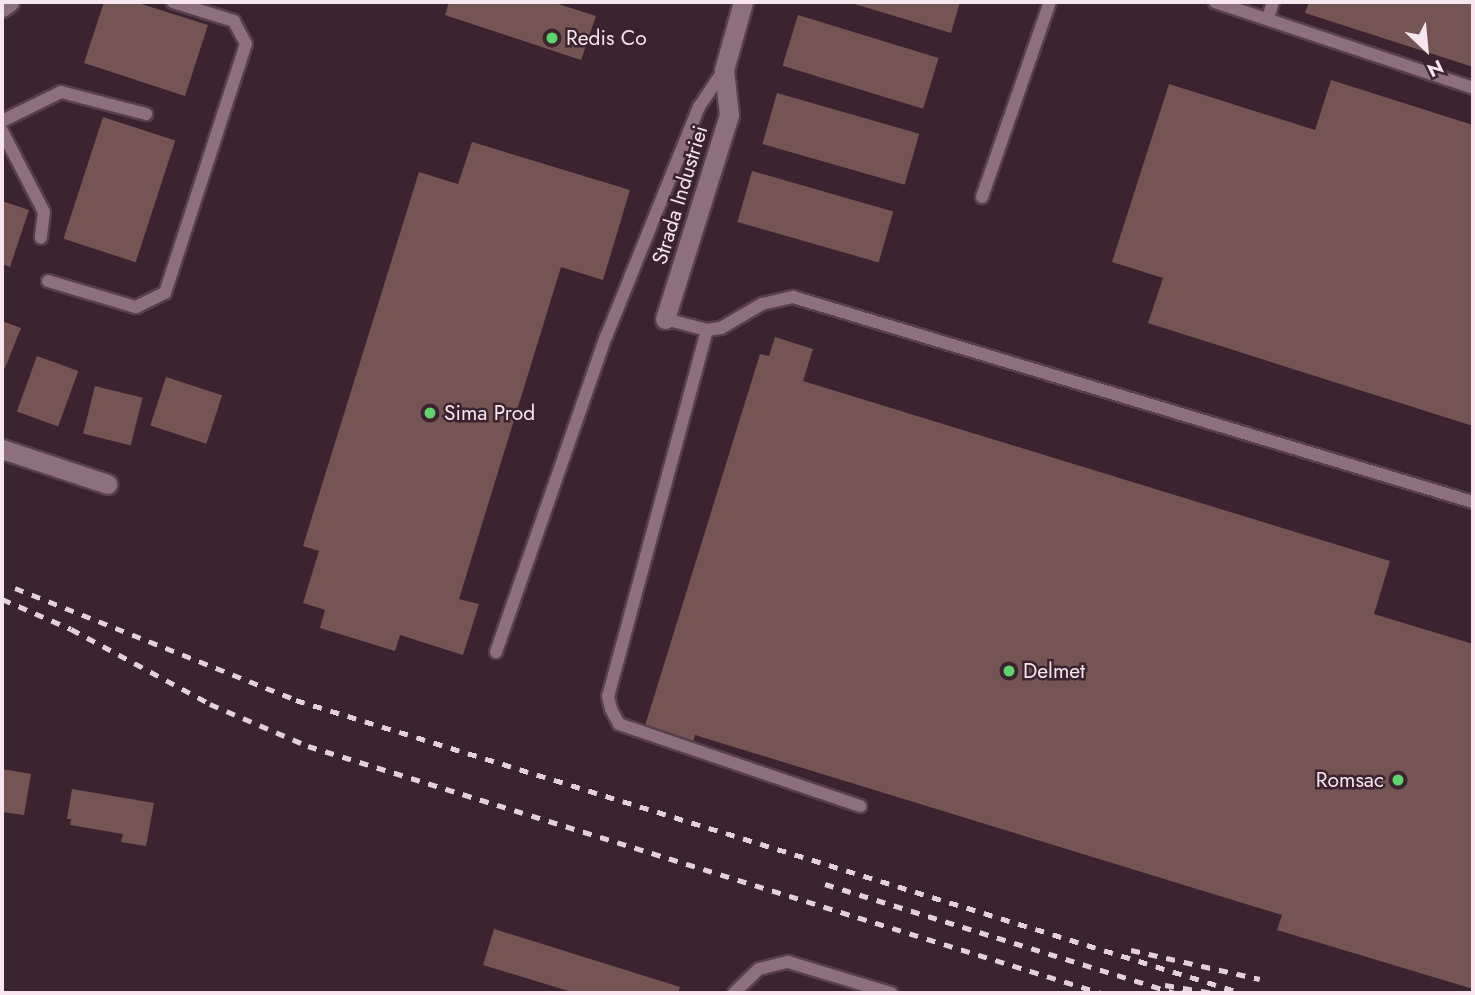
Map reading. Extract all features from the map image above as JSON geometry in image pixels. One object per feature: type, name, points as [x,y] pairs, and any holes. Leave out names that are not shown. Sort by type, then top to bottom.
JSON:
[{"type":"street","points":[[2,7],[9,2]]},
{"type":"street","name":"Strada Industriei","points":[[665,319],[729,116],[724,70],[743,2]]},
{"type":"street","points":[[2,449],[107,484]]},
{"type":"lane","points":[[48,281],[136,307],[165,293],[246,44],[234,21],[173,2]]},
{"type":"lane","points":[[982,197],[1050,2]]},
{"type":"lane","points":[[1215,2],[1473,88]]},
{"type":"lane","points":[[1268,18],[1273,2]]},
{"type":"lane","points":[[496,652],[606,337],[699,107],[724,70]]},
{"type":"lane","points":[[2,121],[61,92],[146,114]]},
{"type":"lane","points":[[2,131],[44,212],[41,238]]},
{"type":"lane","points":[[665,319],[707,330],[721,328],[762,304],[793,297],[1473,502]]},
{"type":"lane","points":[[707,330],[608,696],[611,709],[620,724],[860,806]]},
{"type":"lane","points":[[734,993],[759,969],[788,962],[891,993]]},
{"type":"building","points":[[104,2],[135,2],[208,25],[185,96],[84,63]]},
{"type":"building","name":"Redis Co","points":[[449,2],[552,2],[596,16],[581,60],[445,15]]},
{"type":"building","points":[[848,2],[960,2],[951,33]]},
{"type":"building","points":[[1309,2],[1473,2],[1473,67],[1305,13]]},
{"type":"building","points":[[798,15],[939,58],[923,109],[783,66]]},
{"type":"building","points":[[1331,80],[1473,125],[1473,426],[1148,323],[1163,278],[1112,262],[1169,84],[1315,130]]},
{"type":"building","points":[[777,93],[919,134],[905,185],[762,144]]},
{"type":"building","points":[[103,117],[175,140],[136,262],[63,239]]},
{"type":"building","name":"Sima Prod","points":[[472,142],[630,190],[603,280],[561,267],[459,599],[479,604],[463,655],[400,635],[395,651],[320,628],[325,610],[303,603],[319,551],[303,546],[419,172],[458,184]]},
{"type":"building","points":[[752,171],[893,212],[879,262],[737,222]]},
{"type":"building","points":[[2,201],[29,210],[10,267],[2,264]]},
{"type":"building","points":[[2,321],[21,328],[5,368],[2,367]]},
{"type":"building","name":"Delmet","points":[[775,337],[813,349],[803,381],[1390,561],[1374,614],[1473,644],[1473,989],[1277,930],[1282,915],[695,735],[693,743],[644,729],[760,354],[769,356]]},
{"type":"building","points":[[37,356],[78,371],[58,426],[17,411]]},
{"type":"building","points":[[166,377],[222,395],[206,444],[150,426]]},
{"type":"building","points":[[95,386],[143,398],[131,445],[83,434]]},
{"type":"building","points":[[2,769],[31,774],[24,815],[2,812]]},
{"type":"building","points":[[72,789],[154,803],[146,846],[121,842],[123,834],[70,825],[71,819],[67,819]]},
{"type":"building","points":[[494,929],[680,987],[678,993],[575,993],[483,965]]},
{"type":"railway","points":[[15,588],[296,700],[1242,993]]},
{"type":"railway","points":[[2,599],[71,629],[210,704],[308,746],[1101,993]]},
{"type":"railway","points":[[825,884],[1174,993]]},
{"type":"railway","points":[[1131,950],[1260,979]]},
{"type":"railway","points":[[1165,985],[1213,993]]},
{"type":"place","name":"Redis Co","points":[[552,38]]},
{"type":"place","name":"Sima Prod","points":[[430,413]]},
{"type":"place","name":"Delmet","points":[[1009,671]]},
{"type":"place","name":"Romsac","points":[[1398,780]]}]
